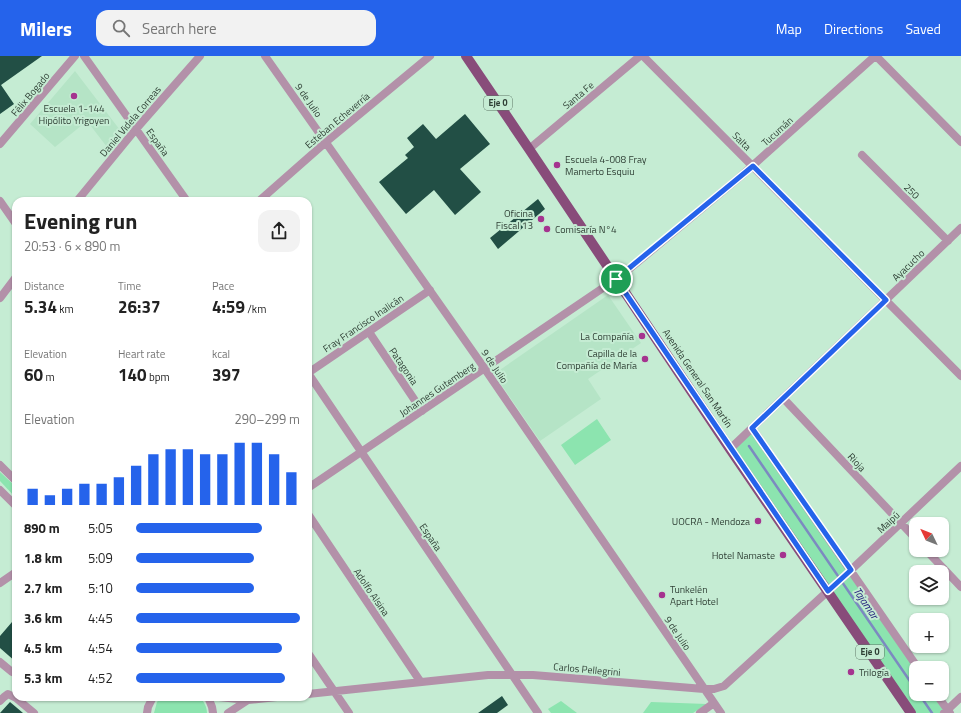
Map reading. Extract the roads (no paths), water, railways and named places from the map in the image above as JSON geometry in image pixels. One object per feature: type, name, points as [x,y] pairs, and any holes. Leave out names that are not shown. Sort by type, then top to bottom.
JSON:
[{"type":"main road","name":"Avenida General San Martín","points":[[466,56],[730,448],[911,713]]},
{"type":"street","name":"Félix Bogado","points":[[0,144],[75,56]]},
{"type":"street","name":"España","points":[[84,56],[184,197]]},
{"type":"street","name":"Daniel Videla Correas","points":[[80,197],[136,129],[200,56]]},
{"type":"street","name":"9 de Julio","points":[[266,56],[485,368],[714,703]]},
{"type":"street","name":"Esteban Echeverría","points":[[263,197],[326,142],[430,56]]},
{"type":"street","name":"Santa Fe","points":[[530,149],[642,56]]},
{"type":"street","name":"Salta","points":[[642,56],[961,376]]},
{"type":"street","name":"Tucumán","points":[[616,279],[753,166],[875,56]]},
{"type":"street","points":[[875,56],[961,142]]},
{"type":"street","name":"250","points":[[862,155],[948,241]]},
{"type":"street","points":[[0,201],[12,218]]},
{"type":"street","name":"Ayacucho","points":[[730,448],[961,228]]},
{"type":"street","name":"Johannes Gutemberg","points":[[312,485],[616,279]]},
{"type":"street","points":[[0,298],[12,282]]},
{"type":"street","name":"Fray Francisco Inalicán","points":[[312,370],[430,290]]},
{"type":"street","name":"Patagonia","points":[[369,332],[422,411]]},
{"type":"street","name":"España","points":[[312,379],[538,713]]},
{"type":"street","name":"Rioja","points":[[783,398],[909,532]]},
{"type":"street","points":[[752,428],[913,661]]},
{"type":"street","points":[[0,465],[12,477]]},
{"type":"street","name":"Maipú","points":[[828,591],[961,466]]},
{"type":"street","points":[[0,490],[12,502]]},
{"type":"street","name":"Adolfo Alsina","points":[[312,520],[420,681]]},
{"type":"street","points":[[933,557],[961,587]]},
{"type":"street","points":[[0,583],[12,575]]},
{"type":"street","name":"Carlos Pellegrini","points":[[312,694],[420,681],[512,674],[714,689],[724,686],[828,591]]},
{"type":"street","points":[[312,659],[349,713]]},
{"type":"street","points":[[0,662],[12,672]]},
{"type":"street","points":[[0,701],[8,694],[12,696]]},
{"type":"street","points":[[940,701],[947,712],[961,697]]},
{"type":"street","points":[[20,701],[34,713]]},
{"type":"street","points":[[146,711],[150,701]]},
{"type":"street","points":[[210,701],[213,713]]},
{"type":"street","points":[[228,713],[246,701]]},
{"type":"street","points":[[700,713],[714,703],[721,713]]},
{"type":"waterway","name":"Tajamar","points":[[749,446],[909,680]]},
{"type":"waterway","name":"Tajamar","points":[[924,701],[932,713]]},
{"type":"place","name":"Escuela 1-144 Hipólito Yrigoyen","points":[[74,96]]},
{"type":"place","name":"Escuela 4-008 Fray Mamerto Esquiu","points":[[557,165]]},
{"type":"place","name":"Oficina Fiscal 13","points":[[541,219]]},
{"type":"place","name":"Comisaría N°4","points":[[547,229]]},
{"type":"place","name":"La Compañía","points":[[642,336]]},
{"type":"place","name":"Capilla de la Compañía de María","points":[[645,359]]},
{"type":"place","name":"UOCRA - Mendoza","points":[[758,521]]},
{"type":"place","name":"Hotel Namaste","points":[[783,555]]},
{"type":"place","name":"Tunkelén Apart Hotel","points":[[662,595]]},
{"type":"place","name":"Trilogía","points":[[851,672]]}]
